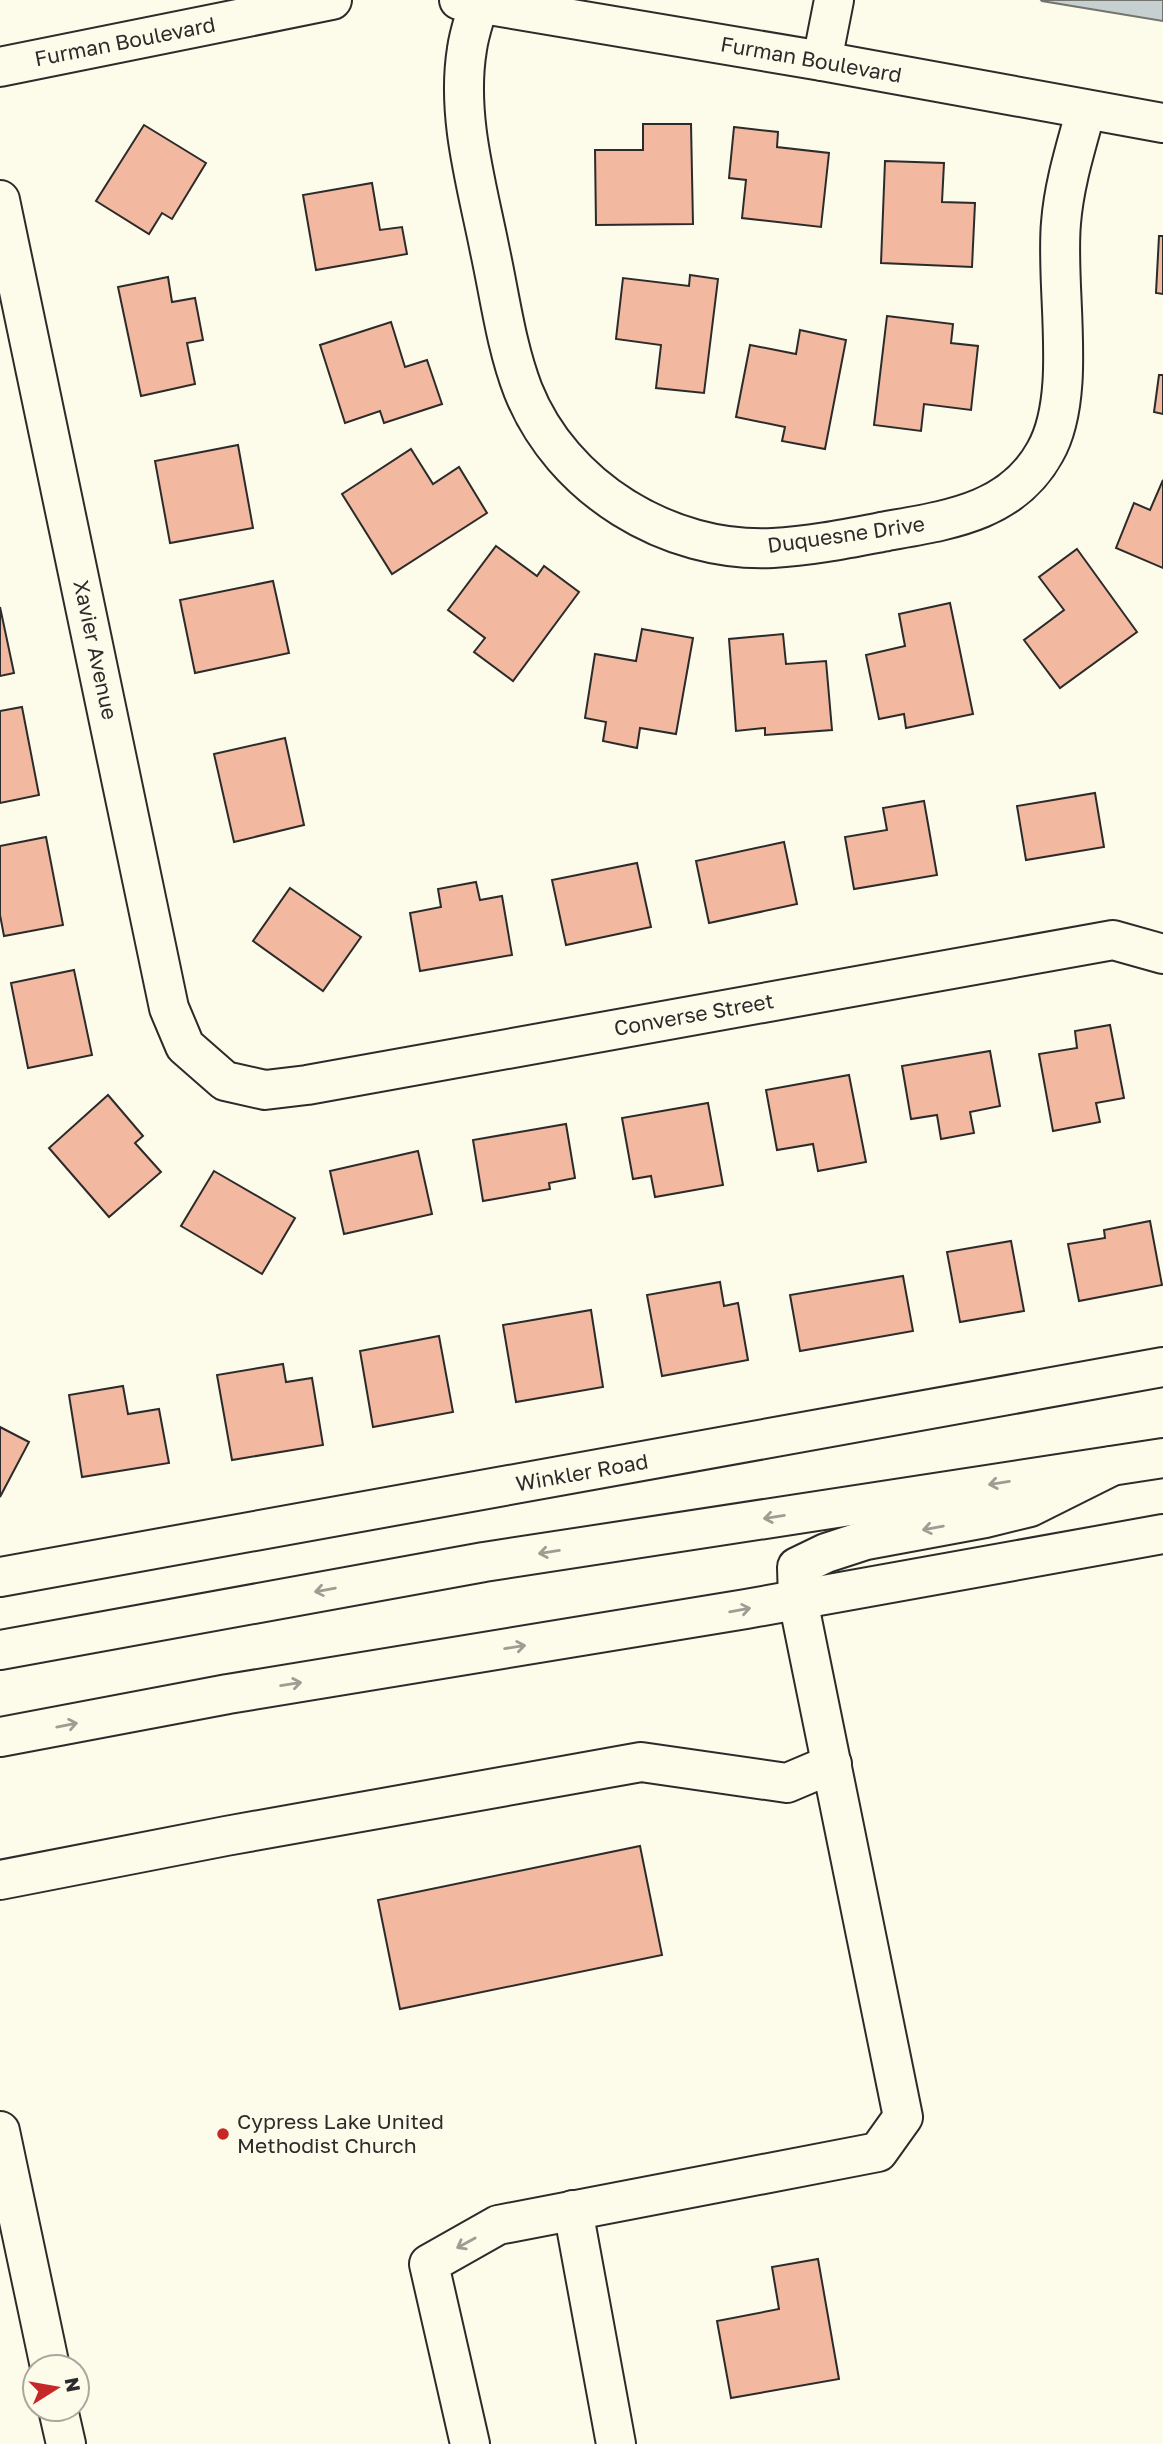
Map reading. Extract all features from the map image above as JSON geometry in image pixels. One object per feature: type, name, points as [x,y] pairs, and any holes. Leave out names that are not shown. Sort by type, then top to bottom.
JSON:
[{"type":"street","name":"Furman Boulevard","points":[[0,66],[332,0]]},
{"type":"street","points":[[822,61],[834,0]]},
{"type":"street","name":"Furman Boulevard","points":[[469,1],[1163,123]]},
{"type":"street","name":"Duquesne Drive","points":[[469,1],[464,91],[467,136],[510,348],[524,391],[546,432],[567,459],[608,498],[644,521],[686,537],[728,546],[772,548],[856,537],[943,521],[982,509],[1021,486],[1047,451],[1060,410],[1060,224],[1067,180],[1086,110]]},
{"type":"street","name":"Xavier Avenue","points":[[0,200],[169,1007],[185,1046],[225,1081]]},
{"type":"street","name":"Converse Street","points":[[225,1081],[265,1090],[307,1085],[1113,940],[1163,954]]},
{"type":"street","name":"Winkler Road","points":[[0,1577],[1163,1367]]},
{"type":"street","points":[[0,1650],[484,1562],[1163,1458]]},
{"type":"street","points":[[470,2444],[429,2264],[498,2225],[878,2152],[903,2117],[798,1600],[797,1567],[826,1553],[866,1540],[1030,1507],[1112,1466]]},
{"type":"street","points":[[0,1737],[228,1694],[798,1600],[1163,1534]]},
{"type":"street","points":[[0,1880],[226,1836],[641,1762],[786,1783],[832,1765]]},
{"type":"street","points":[[0,2131],[47,2353]]},
{"type":"street","points":[[573,2210],[616,2444]]},
{"type":"street","points":[[61,2423],[66,2444]]},
{"type":"shaded area","points":[[1163,0],[1163,21],[1042,1]]},
{"type":"building","points":[[643,124],[691,124],[693,224],[596,225],[595,150],[643,150]]},
{"type":"building","points":[[144,125],[206,163],[172,219],[162,213],[149,234],[96,201]]},
{"type":"building","points":[[734,127],[778,132],[777,147],[829,153],[821,227],[742,218],[746,180],[729,178]]},
{"type":"building","points":[[885,161],[944,163],[942,202],[975,203],[972,267],[881,263]]},
{"type":"building","points":[[372,183],[380,230],[402,227],[407,254],[316,270],[303,195]]},
{"type":"building","points":[[1159,236],[1163,236],[1163,294],[1156,293]]},
{"type":"building","points":[[690,275],[718,279],[704,393],[656,388],[661,345],[616,339],[623,278],[689,286]]},
{"type":"building","points":[[168,277],[172,302],[195,298],[203,340],[187,343],[195,384],[141,396],[118,287]]},
{"type":"building","points":[[887,316],[953,324],[951,343],[978,346],[971,410],[924,404],[921,431],[874,425]]},
{"type":"building","points":[[391,322],[405,367],[427,360],[442,404],[384,423],[380,411],[345,423],[320,345]]},
{"type":"building","points":[[800,330],[846,340],[825,449],[782,441],[785,427],[736,417],[750,345],[796,354]]},
{"type":"building","points":[[1159,375],[1163,375],[1163,414],[1154,412]]},
{"type":"building","points":[[238,445],[253,528],[170,543],[155,461]]},
{"type":"building","points":[[411,449],[433,484],[459,467],[487,513],[392,574],[342,494]]},
{"type":"building","points":[[1163,480],[1163,568],[1116,548],[1134,503],[1150,510]]},
{"type":"building","points":[[496,546],[537,576],[544,566],[579,592],[513,681],[474,652],[485,638],[448,610]]},
{"type":"building","points":[[1077,549],[1137,632],[1060,688],[1024,640],[1064,610],[1039,577]]},
{"type":"building","points":[[273,581],[289,653],[195,673],[180,600]]},
{"type":"building","points":[[950,603],[973,714],[906,728],[904,714],[879,719],[866,655],[905,646],[899,614]]},
{"type":"building","points":[[0,607],[14,673],[0,676]]},
{"type":"building","points":[[642,629],[693,638],[676,734],[640,728],[637,748],[603,741],[606,722],[585,718],[595,654],[636,661]]},
{"type":"building","points":[[783,634],[786,664],[826,661],[832,730],[765,735],[765,728],[736,731],[729,639]]},
{"type":"building","points":[[22,707],[39,795],[0,803],[0,711]]},
{"type":"building","points":[[285,738],[304,825],[234,842],[214,754]]},
{"type":"building","points":[[1095,793],[1104,847],[1026,860],[1017,806]]},
{"type":"building","points":[[924,801],[937,875],[854,889],[845,837],[887,830],[883,808]]},
{"type":"building","points":[[46,837],[63,925],[4,936],[0,915],[0,846]]},
{"type":"building","points":[[784,842],[797,904],[709,923],[696,861]]},
{"type":"building","points":[[637,863],[651,927],[566,945],[552,880]]},
{"type":"building","points":[[476,882],[480,900],[502,896],[512,955],[420,971],[410,913],[441,907],[438,889]]},
{"type":"building","points":[[290,888],[361,937],[323,991],[253,941]]},
{"type":"building","points":[[74,970],[92,1055],[28,1068],[11,983]]},
{"type":"building","points":[[1110,1025],[1124,1098],[1096,1103],[1100,1122],[1053,1131],[1039,1054],[1077,1048],[1075,1031]]},
{"type":"building","points":[[990,1051],[1000,1106],[970,1112],[974,1133],[941,1139],[937,1115],[911,1119],[902,1066]]},
{"type":"building","points":[[849,1075],[866,1162],[818,1171],[813,1144],[777,1150],[766,1090]]},
{"type":"building","points":[[108,1095],[143,1136],[135,1143],[161,1172],[109,1217],[49,1148]]},
{"type":"building","points":[[708,1103],[723,1185],[655,1197],[651,1176],[633,1179],[622,1118]]},
{"type":"building","points":[[566,1124],[575,1178],[549,1183],[550,1189],[483,1201],[473,1140]]},
{"type":"building","points":[[418,1151],[432,1214],[344,1234],[330,1171]]},
{"type":"building","points":[[214,1171],[295,1218],[262,1274],[181,1226]]},
{"type":"building","points":[[1150,1221],[1162,1285],[1079,1301],[1068,1244],[1105,1238],[1104,1230]]},
{"type":"building","points":[[1011,1241],[1024,1311],[960,1322],[947,1252]]},
{"type":"building","points":[[903,1276],[913,1331],[800,1351],[790,1295]]},
{"type":"building","points":[[720,1282],[724,1306],[738,1303],[748,1360],[662,1376],[647,1295]]},
{"type":"building","points":[[591,1310],[603,1387],[516,1402],[503,1325]]},
{"type":"building","points":[[439,1336],[453,1412],[373,1427],[360,1351]]},
{"type":"building","points":[[283,1364],[286,1382],[312,1378],[323,1445],[232,1460],[217,1375]]},
{"type":"building","points":[[123,1386],[128,1414],[159,1409],[169,1463],[82,1477],[69,1395]]},
{"type":"building","points":[[0,1427],[29,1442],[0,1497]]},
{"type":"building","points":[[640,1846],[662,1955],[400,2009],[378,1900]]},
{"type":"building","points":[[818,2259],[839,2379],[731,2398],[717,2321],[779,2309],[772,2267]]},
{"type":"place","name":"Cypress Lake United Methodist Church","points":[[223,2134]]}]
